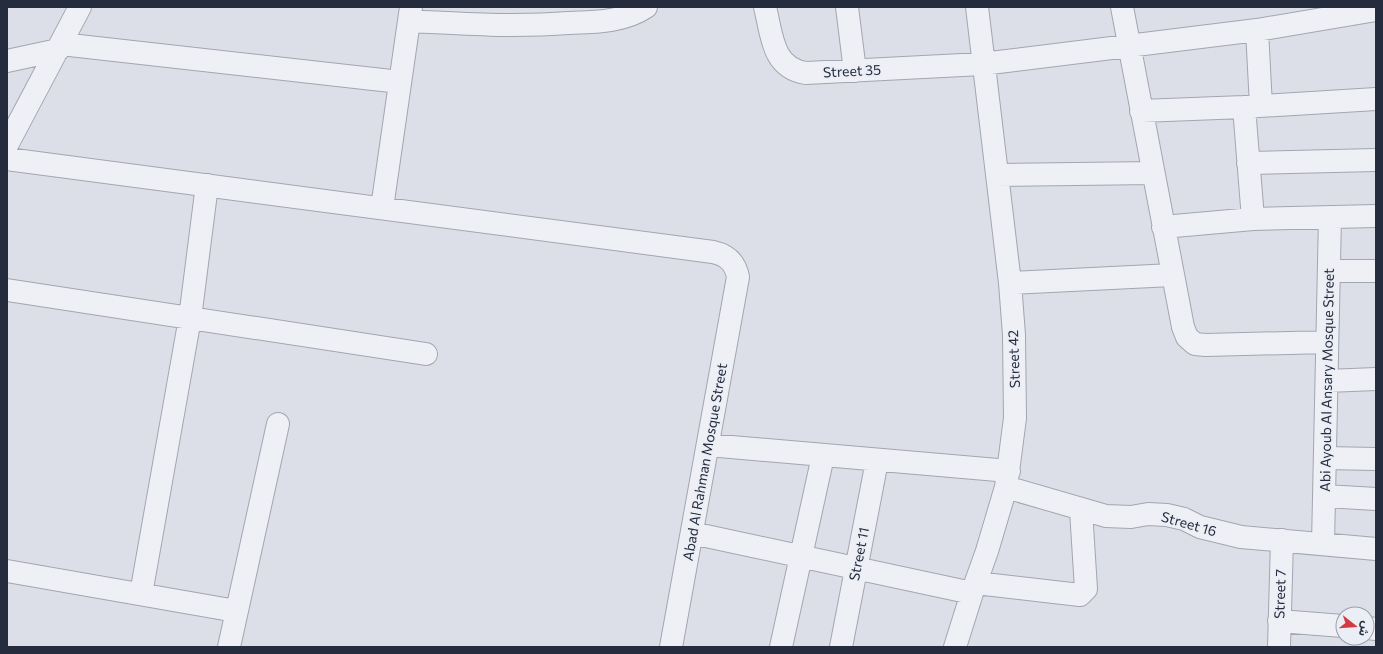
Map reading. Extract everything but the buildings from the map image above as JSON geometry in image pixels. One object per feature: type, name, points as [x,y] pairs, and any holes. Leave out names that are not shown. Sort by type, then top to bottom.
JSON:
[{"type":"street","points":[[7,145],[80,7]]},
{"type":"street","points":[[7,159],[382,208],[410,14],[497,25],[584,23],[619,19],[637,13],[646,7]]},
{"type":"street","name":"Street 35","points":[[765,7],[776,51],[780,60],[787,67],[796,72],[806,73],[982,64],[1257,30],[1347,12],[1376,10]]},
{"type":"street","points":[[847,7],[855,71]]},
{"type":"street","name":"Street 42","points":[[955,647],[989,545],[1007,479],[1015,418],[1015,377],[1010,283],[998,175],[982,64],[977,7]]},
{"type":"street","points":[[1122,7],[1172,275],[1183,326],[1187,337],[1195,344],[1206,345],[1327,342]]},
{"type":"street","points":[[1253,219],[1248,163],[1253,107],[1257,30]]},
{"type":"street","points":[[7,62],[60,47],[400,82]]},
{"type":"street","points":[[1141,111],[1253,107],[1376,98]]},
{"type":"street","points":[[1248,163],[1376,160]]},
{"type":"street","points":[[998,175],[1153,174]]},
{"type":"street","points":[[141,594],[190,318],[208,185]]},
{"type":"street","name":"Abad Al Rahman Mosque Street","points":[[382,208],[713,252],[722,254],[736,267],[738,277],[671,647]]},
{"type":"street","points":[[1163,227],[1253,219],[1376,216]]},
{"type":"street","name":"Abi Ayoub Al Ansary Mosque Street","points":[[1323,544],[1330,217]]},
{"type":"street","points":[[1329,271],[1376,271]]},
{"type":"street","points":[[1010,283],[1172,275]]},
{"type":"street","points":[[7,290],[426,354]]},
{"type":"street","points":[[1326,382],[1376,379]]},
{"type":"street","points":[[229,647],[278,424]]},
{"type":"street","name":"Street 16","points":[[708,445],[876,460],[1007,479],[1081,510],[1106,516],[1131,517],[1148,514],[1167,515],[1220,533],[1241,537],[1376,549]]},
{"type":"street","points":[[781,647],[823,456]]},
{"type":"street","points":[[1325,458],[1376,458]]},
{"type":"street","name":"Street 11","points":[[841,647],[876,460]]},
{"type":"street","points":[[1325,496],[1376,499]]},
{"type":"street","points":[[692,533],[856,568],[974,588],[1080,595],[1086,589],[1081,510]]},
{"type":"street","name":"Street 7","points":[[1278,647],[1282,540]]},
{"type":"street","points":[[7,571],[236,610]]},
{"type":"street","points":[[1279,621],[1335,625]]}]
